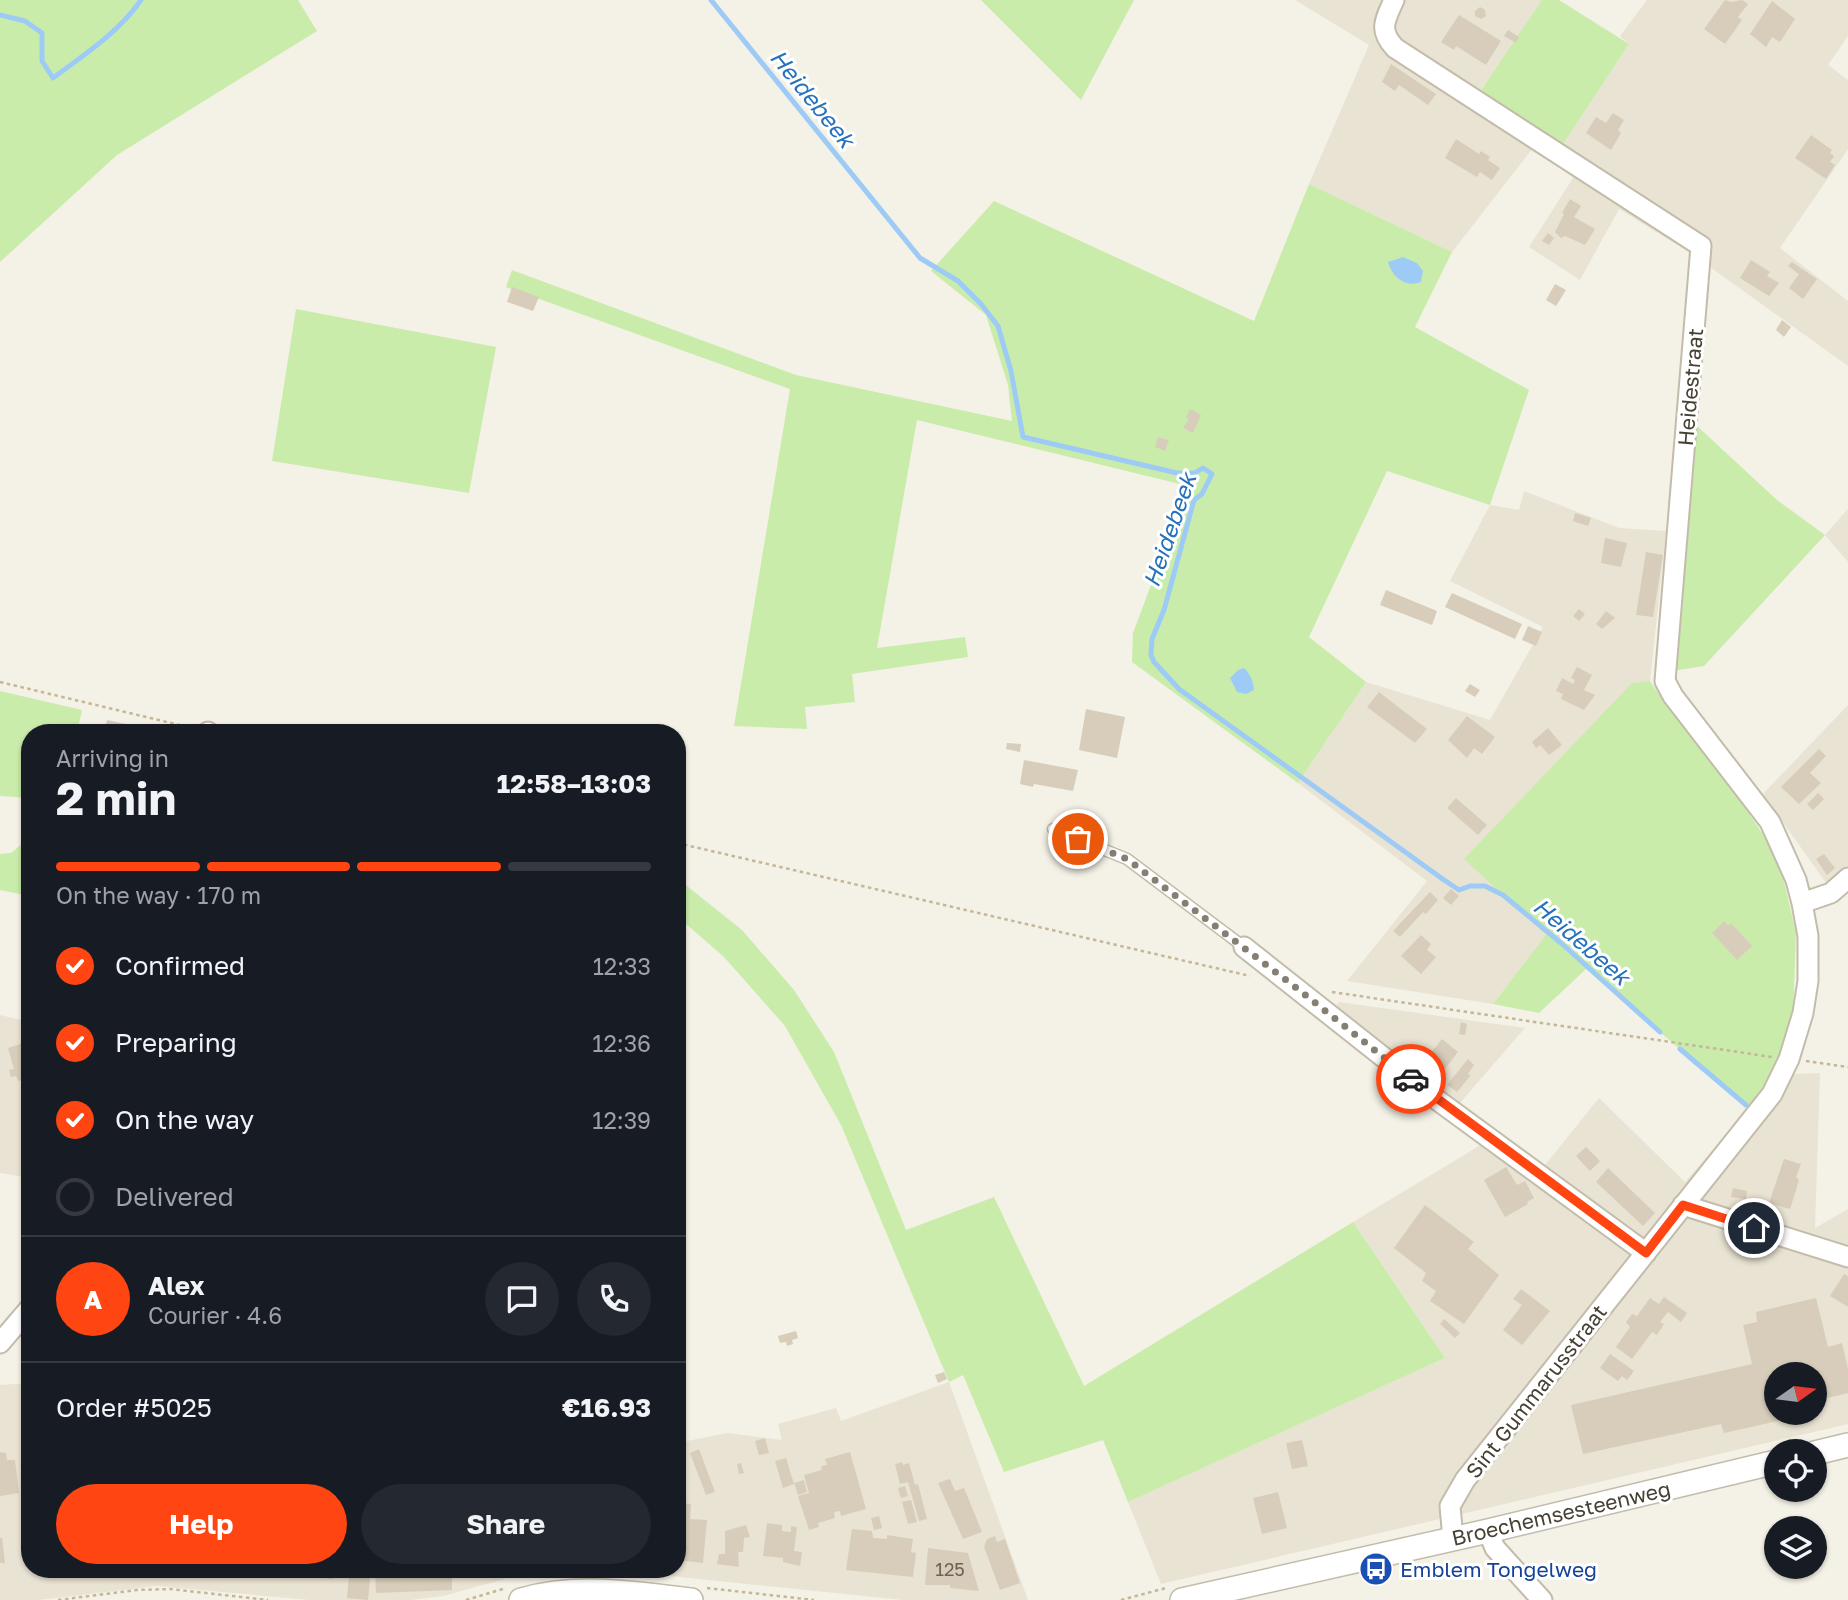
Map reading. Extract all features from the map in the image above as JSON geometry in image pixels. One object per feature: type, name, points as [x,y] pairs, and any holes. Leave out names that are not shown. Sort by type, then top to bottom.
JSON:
[{"type":"street","name":"Heidestraat","points":[[1394,0],[1385,19],[1384,29],[1387,39],[1395,48],[1701,246],[1665,681],[1673,696],[1770,822],[1796,880],[1802,903]]},
{"type":"street","points":[[1802,903],[1831,893],[1848,877]]},
{"type":"street","name":"Sint Gummarusstraat","points":[[1453,1539],[1450,1506],[1465,1480],[1772,1094],[1789,1059],[1803,1013],[1808,981],[1808,936],[1802,903]]},
{"type":"street","points":[[1244,947],[1440,1102],[1646,1253]]},
{"type":"street","points":[[1683,1205],[1848,1257]]},
{"type":"street","points":[[0,1343],[21,1318]]},
{"type":"street","points":[[1827,1450],[1848,1445]]},
{"type":"street","name":"Broechemsesteenweg","points":[[1182,1600],[1764,1465]]},
{"type":"street","points":[[1488,1531],[1495,1548],[1542,1600]]},
{"type":"street","points":[[521,1600],[579,1591],[621,1591],[691,1600]]},
{"type":"lane","points":[[1053,828],[1127,859],[1244,947]]},
{"type":"path","points":[[0,682],[171,724]]},
{"type":"path","points":[[58,1600],[137,1590],[170,1589],[268,1600]]},
{"type":"shaded area","points":[[1295,0],[1543,0],[1481,89],[1541,129],[1533,148],[1452,252],[1309,184],[1369,45]]},
{"type":"shaded area","points":[[1647,0],[1848,0],[1848,36],[1828,65],[1848,80],[1848,149],[1780,248],[1848,301],[1848,366],[1689,252],[1619,209],[1580,280],[1529,247],[1573,178],[1563,144],[1629,44],[1620,36]]},
{"type":"shaded area","points":[[1524,491],[1619,528],[1666,531],[1650,681],[1632,684],[1546,936],[1493,1004],[1347,981],[1427,881],[1298,783],[1366,682],[1490,720],[1543,627],[1450,581],[1490,505],[1519,510]]},
{"type":"shaded area","points":[[1848,509],[1848,562],[1825,535]]},
{"type":"shaded area","points":[[1848,705],[1848,868],[1829,887],[1763,794]]},
{"type":"shaded area","points":[[1339,1002],[1525,1028],[1458,1105],[1336,1006]]},
{"type":"shaded area","points":[[0,1015],[21,1020],[21,1176],[0,1173]]},
{"type":"shaded area","points":[[1820,1073],[1815,1228],[1848,1209],[1848,1424],[1784,1439],[1764,1439],[1764,1444],[1161,1584],[1128,1502],[1445,1358],[1353,1222],[1484,1143],[1541,1170],[1599,1098],[1685,1182],[1749,1108],[1772,1075]]},
{"type":"shaded area","points":[[949,1382],[1028,1600],[903,1600],[686,1578],[686,1441],[728,1433],[782,1440],[778,1424],[836,1408],[841,1421]]},
{"type":"shaded area","points":[[21,1384],[21,1578],[505,1579],[443,1596],[411,1600],[310,1600],[156,1586],[39,1600],[0,1600],[0,1385]]},
{"type":"green space","points":[[0,0],[298,0],[317,31],[117,155],[0,262]]},
{"type":"green space","points":[[981,0],[1134,0],[1081,100]]},
{"type":"green space","points":[[1542,0],[1559,0],[1629,44],[1563,144],[1481,90]]},
{"type":"green space","points":[[1309,184],[1452,252],[1415,327],[1529,390],[1490,505],[1387,471],[1309,637],[1366,682],[1298,783],[1132,662],[1133,633],[1188,486],[917,420],[877,648],[965,637],[968,657],[852,674],[855,702],[805,707],[807,729],[734,726],[790,389],[506,287],[512,270],[796,375],[1012,421],[1008,385],[986,315],[931,271],[994,201],[1254,321]]},
{"type":"green space","points":[[296,309],[496,347],[469,493],[272,461]]},
{"type":"green space","points":[[1696,425],[1777,500],[1825,535],[1704,666],[1672,671]]},
{"type":"green space","points":[[1650,681],[1742,803],[1778,857],[1796,932],[1793,1017],[1772,1075],[1749,1108],[1586,969],[1539,1013],[1493,1004],[1546,935],[1464,859],[1632,683]]},
{"type":"green space","points":[[0,691],[82,710],[79,724],[21,724],[21,797],[0,796]]},
{"type":"green space","points":[[21,845],[21,894],[0,890],[0,854],[11,853]]},
{"type":"green space","points":[[686,885],[742,930],[794,990],[834,1052],[906,1230],[994,1197],[1084,1386],[1353,1222],[1445,1358],[1128,1502],[1103,1440],[1004,1472],[963,1375],[949,1382],[841,1125],[785,1026],[724,957],[686,924]]},
{"type":"water","points":[[1403,257],[1417,263],[1423,271],[1421,282],[1410,284],[1400,280],[1393,272],[1388,262]]},
{"type":"water","points":[[1244,668],[1251,678],[1254,690],[1246,694],[1237,692],[1230,678]]},
{"type":"building","points":[[1725,0],[1742,0],[1748,4],[1738,17],[1742,20],[1725,44],[1704,29]]},
{"type":"building","points":[[1772,1],[1795,19],[1780,42],[1772,37],[1766,47],[1750,34]]},
{"type":"building","points":[[1480,7],[1485,10],[1486,16],[1481,19],[1475,16],[1475,11]]},
{"type":"building","points":[[1459,15],[1501,41],[1486,65],[1456,46],[1454,50],[1441,42]]},
{"type":"building","points":[[1508,30],[1519,37],[1516,43],[1504,36]]},
{"type":"building","points":[[1391,64],[1436,94],[1428,105],[1399,85],[1395,91],[1382,82]]},
{"type":"building","points":[[1613,113],[1624,120],[1618,130],[1621,133],[1611,150],[1586,133],[1596,117],[1606,123]]},
{"type":"building","points":[[1811,135],[1832,150],[1830,153],[1834,156],[1830,162],[1835,165],[1826,179],[1795,158]]},
{"type":"building","points":[[1456,139],[1479,154],[1481,151],[1500,168],[1492,180],[1480,172],[1477,177],[1445,158]]},
{"type":"building","points":[[1570,199],[1581,206],[1574,217],[1595,229],[1585,245],[1565,236],[1561,238],[1555,232]]},
{"type":"building","points":[[1548,233],[1554,238],[1549,245],[1542,241]]},
{"type":"building","points":[[1751,260],[1770,272],[1767,276],[1779,283],[1769,296],[1740,278]]},
{"type":"building","points":[[1792,262],[1817,279],[1803,299],[1789,288],[1799,274],[1788,266]]},
{"type":"building","points":[[1555,284],[1566,290],[1556,306],[1546,300]]},
{"type":"building","points":[[512,287],[539,297],[533,311],[507,302]]},
{"type":"building","points":[[1782,320],[1791,327],[1784,337],[1776,330]]},
{"type":"building","points":[[1190,409],[1201,415],[1193,433],[1183,428],[1189,419],[1186,417]]},
{"type":"building","points":[[1158,437],[1169,440],[1165,451],[1155,447]]},
{"type":"building","points":[[1575,513],[1591,518],[1588,526],[1573,521]]},
{"type":"building","points":[[1605,538],[1627,543],[1621,567],[1601,563]]},
{"type":"building","points":[[1646,552],[1663,555],[1653,617],[1636,615]]},
{"type":"building","points":[[1386,590],[1437,611],[1432,625],[1380,605]]},
{"type":"building","points":[[1452,593],[1522,624],[1515,639],[1445,607]]},
{"type":"building","points":[[1579,609],[1585,614],[1579,621],[1573,616]]},
{"type":"building","points":[[1606,611],[1615,618],[1602,629],[1596,624]]},
{"type":"building","points":[[1528,626],[1542,632],[1536,646],[1522,640]]},
{"type":"building","points":[[1577,667],[1592,675],[1584,690],[1595,695],[1584,710],[1561,699],[1563,694],[1556,691],[1562,678],[1573,684],[1575,680],[1571,678]]},
{"type":"building","points":[[1470,684],[1480,690],[1475,697],[1465,691]]},
{"type":"building","points":[[1379,692],[1427,729],[1415,743],[1367,707]]},
{"type":"building","points":[[1086,709],[1125,717],[1117,758],[1079,750]]},
{"type":"building","points":[[1467,716],[1495,737],[1482,754],[1474,748],[1467,758],[1448,740]]},
{"type":"building","points":[[107,720],[126,724],[106,724]]},
{"type":"building","points":[[1548,728],[1562,745],[1549,755],[1540,745],[1536,748],[1532,742]]},
{"type":"building","points":[[1007,743],[1021,744],[1020,752],[1006,749]]},
{"type":"building","points":[[1819,749],[1826,756],[1810,773],[1821,783],[1799,804],[1781,787]]},
{"type":"building","points":[[1024,760],[1078,770],[1073,791],[1020,784]]},
{"type":"building","points":[[1818,793],[1824,799],[1813,810],[1807,804]]},
{"type":"building","points":[[1456,798],[1487,825],[1478,835],[1447,808]]},
{"type":"building","points":[[1824,854],[1835,868],[1827,875],[1816,859]]},
{"type":"building","points":[[1451,889],[1459,896],[1451,905],[1443,898]]},
{"type":"building","points":[[1430,892],[1438,900],[1400,937],[1393,931]]},
{"type":"building","points":[[1724,921],[1728,926],[1731,923],[1752,946],[1737,960],[1712,933]]},
{"type":"building","points":[[1421,935],[1431,944],[1427,950],[1436,957],[1421,974],[1401,956]]},
{"type":"building","points":[[1461,1022],[1467,1024],[1465,1035],[1459,1034]]},
{"type":"building","points":[[1442,1039],[1458,1052],[1438,1078],[1422,1064]]},
{"type":"building","points":[[21,1044],[21,1080],[18,1081],[16,1076],[11,1077],[9,1070],[14,1069],[8,1048]]},
{"type":"building","points":[[1468,1059],[1474,1065],[1468,1074],[1471,1075],[1457,1092],[1447,1085]]},
{"type":"building","points":[[1586,1147],[1600,1161],[1590,1171],[1576,1156]]},
{"type":"building","points":[[1784,1159],[1801,1164],[1790,1209],[1769,1203]]},
{"type":"building","points":[[1506,1167],[1517,1185],[1525,1181],[1534,1198],[1505,1217],[1484,1180]]},
{"type":"building","points":[[1608,1168],[1655,1213],[1643,1226],[1596,1182]]},
{"type":"building","points":[[1733,1188],[1747,1191],[1746,1199],[1731,1197]]},
{"type":"building","points":[[1425,1205],[1474,1242],[1468,1249],[1499,1275],[1464,1324],[1430,1301],[1436,1291],[1422,1281],[1426,1273],[1394,1248]]},
{"type":"building","points":[[1844,1274],[1848,1276],[1848,1307],[1830,1296]]},
{"type":"building","points":[[1521,1289],[1550,1311],[1522,1345],[1503,1330],[1522,1305],[1513,1299]]},
{"type":"building","points":[[1664,1297],[1687,1313],[1681,1322],[1668,1312],[1660,1322],[1664,1324],[1657,1335],[1652,1332],[1632,1359],[1616,1347],[1630,1327],[1626,1322],[1632,1314],[1637,1316],[1650,1298],[1659,1304]]},
{"type":"building","points":[[1816,1298],[1828,1347],[1842,1343],[1848,1369],[1848,1393],[1827,1398],[1827,1362],[1764,1362],[1764,1424],[1724,1433],[1721,1424],[1583,1454],[1571,1405],[1752,1364],[1743,1325],[1757,1322],[1756,1312]]},
{"type":"building","points":[[1444,1319],[1460,1333],[1455,1338],[1440,1324]]},
{"type":"building","points":[[796,1331],[798,1338],[792,1340],[793,1344],[787,1346],[786,1342],[780,1343],[778,1336]]},
{"type":"building","points":[[1610,1354],[1634,1371],[1627,1380],[1622,1376],[1618,1381],[1600,1368]]},
{"type":"building","points":[[944,1372],[947,1379],[938,1383],[935,1375]]},
{"type":"building","points":[[765,1438],[769,1453],[759,1455],[755,1441]]},
{"type":"building","points":[[1302,1440],[1308,1466],[1292,1469],[1286,1443]]},
{"type":"building","points":[[699,1449],[715,1492],[706,1495],[690,1453]]},
{"type":"building","points":[[0,1452],[6,1453],[7,1460],[15,1460],[19,1493],[0,1496]]},
{"type":"building","points":[[850,1452],[866,1509],[841,1516],[840,1511],[834,1512],[835,1518],[818,1523],[819,1527],[809,1530],[798,1496],[809,1493],[804,1475],[822,1470],[821,1466],[827,1465],[825,1459]]},
{"type":"building","points":[[786,1458],[794,1484],[783,1488],[775,1461]]},
{"type":"building","points":[[902,1462],[903,1465],[909,1463],[915,1485],[918,1484],[927,1519],[919,1521],[908,1482],[900,1484],[895,1464]]},
{"type":"building","points":[[741,1463],[744,1473],[739,1474],[737,1464]]},
{"type":"building","points":[[950,1479],[955,1491],[964,1488],[982,1532],[963,1539],[938,1483]]},
{"type":"building","points":[[804,1480],[807,1492],[798,1495],[794,1483]]},
{"type":"building","points":[[905,1486],[908,1496],[901,1498],[898,1488]]},
{"type":"building","points":[[1278,1492],[1287,1528],[1262,1534],[1253,1498]]},
{"type":"building","points":[[911,1500],[917,1522],[908,1524],[902,1502]]},
{"type":"building","points":[[686,1504],[691,1504],[690,1519],[707,1520],[703,1563],[686,1561]]},
{"type":"building","points":[[879,1516],[882,1528],[874,1530],[871,1518]]},
{"type":"building","points":[[767,1523],[782,1525],[782,1531],[791,1532],[791,1526],[797,1527],[794,1551],[802,1552],[800,1566],[783,1562],[783,1558],[763,1556]]},
{"type":"building","points":[[746,1525],[750,1537],[744,1538],[743,1552],[738,1552],[739,1567],[717,1564],[719,1554],[725,1554],[725,1531]]},
{"type":"building","points":[[852,1529],[872,1531],[873,1538],[887,1539],[887,1535],[913,1539],[911,1552],[916,1553],[913,1577],[846,1570]]},
{"type":"building","points":[[995,1536],[997,1542],[1005,1539],[1020,1583],[1000,1590],[984,1547],[987,1539]]},
{"type":"building","points":[[2,1538],[5,1563],[0,1563]]},
{"type":"building","points":[[928,1548],[968,1553],[979,1591],[950,1588],[950,1585],[925,1585]]},
{"type":"building","points":[[349,1578],[370,1578],[368,1600],[347,1598]]},
{"type":"building","points":[[375,1578],[452,1578],[452,1590],[376,1593]]},
{"type":"waterway","points":[[0,15],[25,21],[42,33],[42,61],[53,78],[112,33],[141,0]]},
{"type":"waterway","name":"Heidebeek","points":[[711,0],[920,258],[958,281],[998,326],[1011,371],[1023,437],[1177,473],[1195,473],[1203,468],[1212,474],[1202,494],[1194,500],[1164,610],[1152,639],[1151,655],[1154,662],[1179,689],[1444,880],[1459,890],[1470,886],[1485,886],[1503,895],[1660,1032]]},
{"type":"waterway","name":"Heidebeek","points":[[1680,1049],[1746,1105]]},
{"type":"way so far","points":[[1078,839],[1127,859],[1411,1079]]},
{"type":"place","name":"Emblem Tongelweg","points":[[1376,1569]]},
{"type":"route","points":[[1411,1079],[1646,1253],[1683,1205],[1754,1228]]}]
